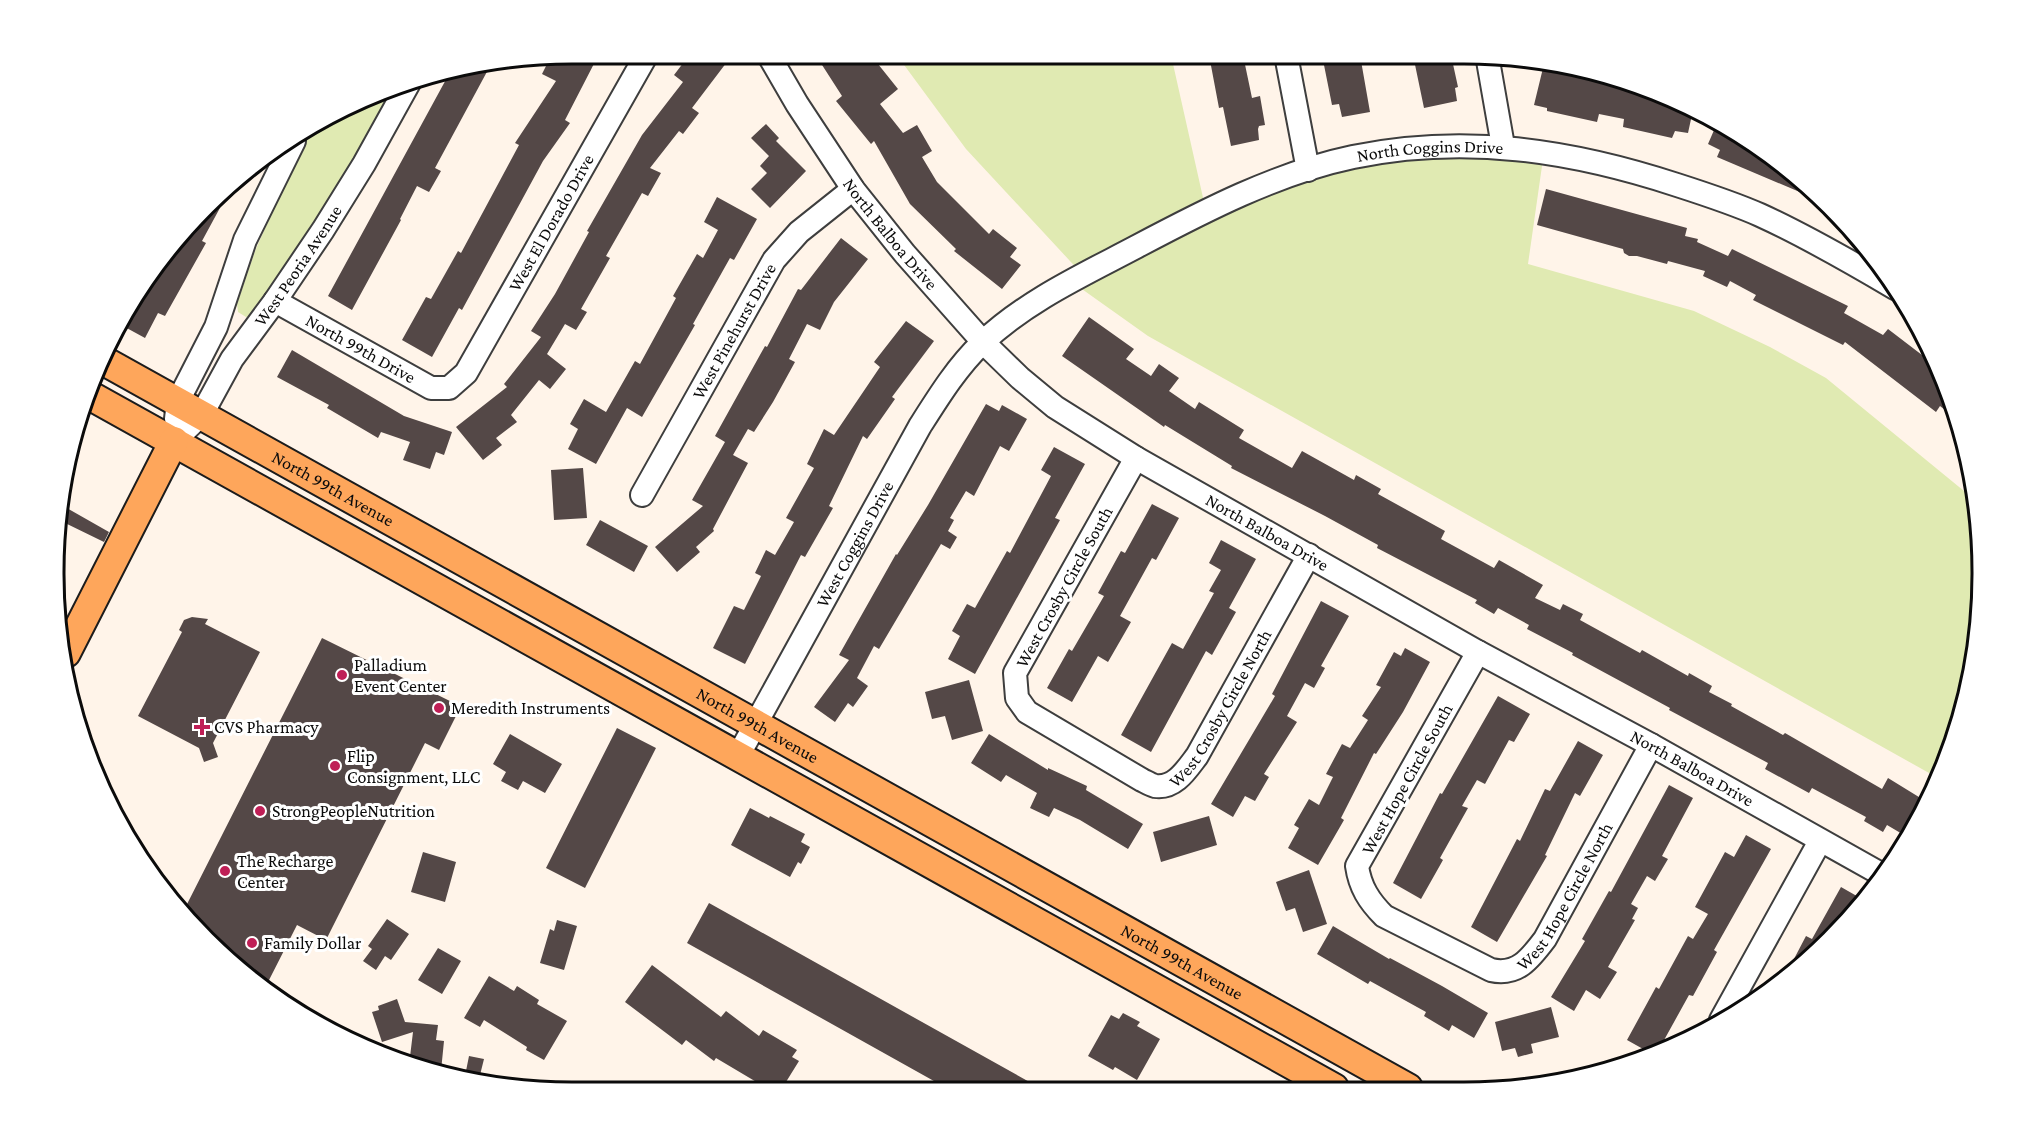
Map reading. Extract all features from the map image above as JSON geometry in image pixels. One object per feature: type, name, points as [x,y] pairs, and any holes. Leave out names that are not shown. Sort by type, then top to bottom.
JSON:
[{"type":"main road","name":"North 99th Avenue","points":[[110,364],[1397,1082]]},
{"type":"main road","name":"North 99th Avenue","points":[[95,398],[1323,1082]]},
{"type":"main road","name":"West Peoria Avenue","points":[[70,645],[174,441]]},
{"type":"main road","points":[[509,628],[527,596]]},
{"type":"street","name":"West El Dorado Drive","points":[[449,388],[466,373],[641,64]]},
{"type":"street","name":"North Balboa Drive","points":[[774,64],[797,104],[853,189],[905,254],[983,342],[1020,378],[1055,407],[1137,458],[1478,652],[1651,745],[1876,871]]},
{"type":"street","points":[[1288,64],[1308,170]]},
{"type":"street","points":[[1489,66],[1503,146]]},
{"type":"street","name":"West Peoria Avenue","points":[[190,408],[232,359],[275,301],[364,164],[403,94]]},
{"type":"street","name":"North Coggins Drive","points":[[983,342],[1043,298],[1175,227],[1258,188],[1352,157],[1398,150],[1451,146],[1503,146],[1593,161],[1657,179],[1760,215],[1879,279]]},
{"type":"street","name":"West Peoria Avenue","points":[[174,441],[190,408],[245,240],[289,151]]},
{"type":"street","name":"West Pinehurst Drive","points":[[642,495],[774,260],[799,232],[853,189]]},
{"type":"street","name":"North 99th Drive","points":[[275,301],[431,388],[449,388]]},
{"type":"street","name":"West Coggins Drive","points":[[738,756],[920,426],[946,385],[983,342]]},
{"type":"street","name":"West Crosby Circle South","points":[[1094,752],[1027,712],[1017,698],[1015,674],[1137,458]]},
{"type":"street","name":"West Crosby Circle North","points":[[1094,752],[1155,786],[1166,785],[1177,780],[1197,756],[1309,555]]},
{"type":"street","name":"West Hope Circle South","points":[[1436,944],[1384,916],[1370,902],[1359,880],[1358,866],[1478,652]]},
{"type":"street","name":"West Hope Circle North","points":[[1436,944],[1491,970],[1503,973],[1515,969],[1531,957],[1545,939],[1651,745]]},
{"type":"street","points":[[1728,1007],[1820,841]]},
{"type":"green space","points":[[903,64],[1173,64],[1206,211],[1352,157],[1544,152],[1528,264],[1694,311],[1770,347],[1826,378],[1966,492],[1972,573],[1968,639],[1955,705],[1931,774],[1148,336],[1072,282],[1083,275],[966,149]]},
{"type":"green space","points":[[391,98],[310,233],[251,316],[246,317],[238,312],[237,304],[255,251],[303,142],[348,117]]},
{"type":"building","points":[[594,64],[565,120],[570,123],[543,161],[462,310],[459,308],[432,357],[402,340],[426,297],[431,299],[458,251],[461,253],[519,145],[515,143],[556,81],[542,74],[546,66]]},
{"type":"building","points":[[682,64],[725,64],[692,108],[699,113],[683,134],[679,131],[650,168],[661,173],[648,196],[642,193],[606,256],[610,258],[581,309],[587,312],[576,330],[565,324],[547,354],[566,369],[550,389],[539,380],[511,415],[517,422],[496,438],[502,445],[483,460],[456,427],[507,387],[504,384],[541,337],[531,331],[555,294],[589,232],[587,231],[642,135],[683,82],[674,75]]},
{"type":"building","points":[[821,64],[878,64],[898,89],[880,104],[903,133],[917,125],[932,151],[922,157],[937,182],[989,234],[993,229],[1017,248],[1010,257],[1021,265],[1002,289],[954,251],[956,249],[910,204],[874,141],[871,144],[836,101],[842,96]]},
{"type":"building","points":[[1211,64],[1245,64],[1252,98],[1260,96],[1265,125],[1259,126],[1259,140],[1231,146],[1223,107],[1219,108]]},
{"type":"building","points":[[1324,64],[1362,64],[1370,112],[1342,117],[1339,104],[1332,105]]},
{"type":"building","points":[[1415,64],[1453,64],[1458,87],[1455,88],[1457,101],[1424,108]]},
{"type":"building","points":[[1542,71],[1627,91],[1691,118],[1688,133],[1675,131],[1672,138],[1623,127],[1624,119],[1599,114],[1597,122],[1547,111],[1547,108],[1534,105]]},
{"type":"building","points":[[487,72],[435,168],[441,171],[429,192],[417,186],[352,310],[328,296],[445,81]]},
{"type":"building","points":[[766,124],[779,138],[776,141],[806,171],[770,208],[751,189],[767,173],[760,166],[769,156],[751,138]]},
{"type":"building","points":[[1714,131],[1747,150],[1801,192],[1717,157],[1720,150],[1708,144]]},
{"type":"building","points":[[1546,189],[1687,228],[1685,236],[1698,239],[1697,242],[1728,256],[1732,249],[1848,306],[1844,313],[1883,335],[1888,329],[1924,357],[1946,411],[1940,406],[1936,412],[1845,342],[1843,345],[1753,300],[1756,295],[1730,281],[1727,287],[1703,276],[1705,271],[1668,261],[1667,264],[1629,256],[1624,253],[1623,249],[1537,225]]},
{"type":"building","points":[[717,197],[757,219],[734,260],[730,258],[693,324],[695,325],[642,417],[627,408],[596,464],[568,449],[578,429],[570,424],[584,399],[606,412],[635,361],[640,364],[676,298],[673,296],[697,254],[703,258],[718,230],[704,222]]},
{"type":"building","points":[[221,206],[202,241],[206,243],[165,316],[158,313],[145,338],[128,329],[133,319],[150,290],[170,263]]},
{"type":"building","points":[[841,238],[868,259],[834,302],[820,330],[807,324],[789,359],[795,362],[773,402],[754,432],[748,429],[733,455],[748,463],[714,531],[696,547],[700,552],[677,572],[655,547],[703,506],[692,500],[725,442],[715,436],[798,289],[801,290]]},
{"type":"building","points":[[1089,317],[1134,349],[1126,359],[1151,376],[1159,364],[1179,378],[1169,391],[1195,409],[1199,402],[1244,430],[1239,438],[1292,468],[1302,451],[1354,480],[1356,475],[1381,489],[1378,494],[1445,531],[1441,539],[1494,568],[1499,560],[1543,585],[1535,598],[1560,610],[1563,604],[1583,614],[1580,620],[1640,653],[1642,650],[1688,676],[1689,673],[1712,686],[1709,692],[1732,704],[1731,706],[1783,735],[1785,733],[1882,789],[1888,778],[1920,798],[1900,833],[1887,825],[1883,832],[1864,821],[1866,817],[1812,788],[1809,793],[1765,769],[1768,763],[1572,655],[1573,653],[1527,629],[1529,625],[1498,608],[1494,614],[1475,603],[1477,600],[1377,548],[1378,545],[1231,468],[1232,466],[1165,425],[1164,427],[1062,356]]},
{"type":"building","points":[[906,321],[934,341],[892,397],[895,399],[867,439],[863,436],[829,506],[833,508],[805,557],[801,555],[745,664],[713,648],[734,606],[744,610],[761,576],[755,573],[766,550],[775,555],[794,522],[786,518],[814,468],[807,464],[824,429],[834,435],[880,367],[874,362]]},
{"type":"building","points":[[292,350],[404,416],[452,432],[444,455],[436,452],[430,469],[403,460],[410,442],[381,432],[378,438],[327,408],[329,405],[277,377]]},
{"type":"building","points":[[986,404],[999,411],[1002,405],[1027,419],[1009,451],[1000,446],[974,496],[966,491],[950,518],[954,520],[948,531],[957,537],[950,549],[941,544],[879,649],[874,646],[857,678],[868,686],[853,707],[848,703],[835,722],[814,707],[849,660],[839,655],[896,554],[928,505]]},
{"type":"building","points":[[1054,447],[1085,464],[1055,518],[1060,520],[975,674],[948,659],[960,636],[952,631],[967,604],[975,608],[1007,551],[1010,553],[1051,476],[1041,470]]},
{"type":"building","points":[[583,468],[587,518],[554,520],[551,470]]},
{"type":"building","points":[[1152,504],[1179,518],[1156,560],[1152,558],[1120,616],[1131,622],[1108,662],[1098,656],[1072,702],[1047,688],[1069,649],[1072,651],[1104,596],[1098,593],[1121,551],[1125,553]]},
{"type":"building","points":[[69,509],[109,532],[104,542],[67,524]]},
{"type":"building","points":[[600,520],[648,546],[634,572],[586,545]]},
{"type":"building","points":[[1221,540],[1256,559],[1229,608],[1236,612],[1212,655],[1206,651],[1151,752],[1121,735],[1172,643],[1183,649],[1214,593],[1209,591],[1221,570],[1209,563]]},
{"type":"building","points":[[1321,601],[1349,616],[1321,666],[1325,668],[1314,688],[1305,683],[1287,716],[1297,722],[1264,774],[1269,777],[1255,801],[1245,796],[1233,817],[1211,804],[1275,696],[1272,694]]},
{"type":"building","name":"CVS Pharmacy","points":[[192,617],[208,619],[205,624],[260,652],[213,743],[218,757],[204,762],[199,748],[138,716],[182,632],[179,630],[184,620]]},
{"type":"building","points":[[322,638],[456,704],[451,713],[456,716],[439,750],[425,743],[326,940],[297,925],[269,980],[213,933],[187,904]]},
{"type":"building","points":[[1405,648],[1430,662],[1403,712],[1376,754],[1374,753],[1341,818],[1344,820],[1318,865],[1288,848],[1299,828],[1294,825],[1309,799],[1319,805],[1333,777],[1326,774],[1342,744],[1350,748],[1368,720],[1362,716],[1381,687],[1376,685],[1394,652],[1401,656]]},
{"type":"building","points":[[969,680],[983,731],[952,740],[945,716],[932,719],[925,692]]},
{"type":"building","points":[[1498,696],[1530,714],[1514,742],[1509,740],[1485,784],[1477,780],[1462,806],[1468,808],[1440,858],[1443,860],[1421,899],[1393,883],[1440,793],[1442,794]]},
{"type":"building","points":[[617,728],[656,748],[585,888],[546,868]]},
{"type":"building","points":[[510,734],[562,764],[545,793],[523,781],[518,790],[501,781],[506,772],[493,764]]},
{"type":"building","points":[[989,734],[1048,770],[1048,768],[1087,786],[1086,790],[1143,824],[1128,849],[1080,820],[1054,808],[1049,817],[1030,808],[1037,793],[1006,775],[1001,782],[971,763]]},
{"type":"building","points":[[1578,741],[1603,755],[1580,796],[1575,793],[1545,855],[1547,856],[1497,942],[1471,927],[1517,839],[1520,841],[1545,789],[1550,791]]},
{"type":"building","points":[[1669,785],[1693,798],[1662,856],[1668,859],[1655,881],[1647,876],[1631,904],[1638,908],[1632,919],[1635,920],[1608,967],[1617,972],[1600,999],[1586,990],[1574,1011],[1551,997],[1585,941],[1582,939],[1609,891],[1611,892]]},
{"type":"building","points":[[750,808],[805,834],[801,842],[810,847],[801,864],[798,862],[790,877],[731,845]]},
{"type":"building","points":[[1209,816],[1217,845],[1161,862],[1153,832]]},
{"type":"building","points":[[1746,835],[1771,849],[1714,950],[1717,952],[1693,996],[1689,995],[1664,1041],[1643,1049],[1627,1040],[1688,936],[1693,939],[1708,914],[1695,907],[1725,852],[1734,857]]},
{"type":"building","points":[[423,852],[456,862],[445,902],[411,892]]},
{"type":"building","points":[[1309,870],[1327,924],[1303,932],[1295,908],[1286,911],[1276,882]]},
{"type":"building","points":[[1841,887],[1856,896],[1824,933],[1794,959],[1806,936],[1812,939]]},
{"type":"building","points":[[709,903],[1029,1082],[936,1082],[687,943]]},
{"type":"building","points":[[387,919],[409,934],[391,960],[385,956],[376,970],[363,961],[372,949],[368,946]]},
{"type":"building","points":[[557,920],[577,926],[564,970],[540,963],[550,929],[554,931]]},
{"type":"building","points":[[1333,926],[1488,1013],[1474,1038],[1452,1025],[1449,1031],[1424,1016],[1426,1012],[1370,981],[1368,984],[1317,954]]},
{"type":"building","points":[[438,948],[461,961],[442,994],[418,980]]},
{"type":"building","points":[[652,965],[721,1017],[726,1011],[759,1036],[763,1030],[797,1050],[792,1057],[799,1061],[786,1082],[756,1082],[716,1058],[714,1061],[686,1040],[682,1045],[625,1002]]},
{"type":"building","points":[[489,976],[514,991],[517,986],[539,1000],[537,1004],[567,1021],[544,1060],[484,1020],[480,1027],[464,1018]]},
{"type":"building","points":[[397,999],[405,1022],[438,1025],[436,1040],[444,1041],[442,1064],[410,1055],[413,1032],[382,1042],[372,1012],[379,1010],[378,1006]]},
{"type":"building","points":[[1551,1007],[1559,1037],[1531,1044],[1533,1053],[1518,1057],[1515,1048],[1502,1051],[1495,1022]]},
{"type":"building","points":[[1123,1013],[1140,1022],[1137,1026],[1160,1039],[1137,1080],[1115,1067],[1113,1070],[1088,1056],[1111,1015],[1119,1019]]},
{"type":"building","points":[[469,1056],[484,1059],[481,1073],[466,1070]]},
{"type":"place","name":"Palladium Event Center","points":[[342,675]]},
{"type":"place","name":"Meredith Instruments","points":[[439,708]]},
{"type":"place","name":"CVS Pharmacy","points":[[202,727]]},
{"type":"place","name":"Flip Consignment, LLC","points":[[335,766]]},
{"type":"place","name":"StrongPeopleNutrition","points":[[260,811]]},
{"type":"place","name":"The Recharge Center","points":[[225,871]]},
{"type":"place","name":"Family Dollar","points":[[252,943]]}]
